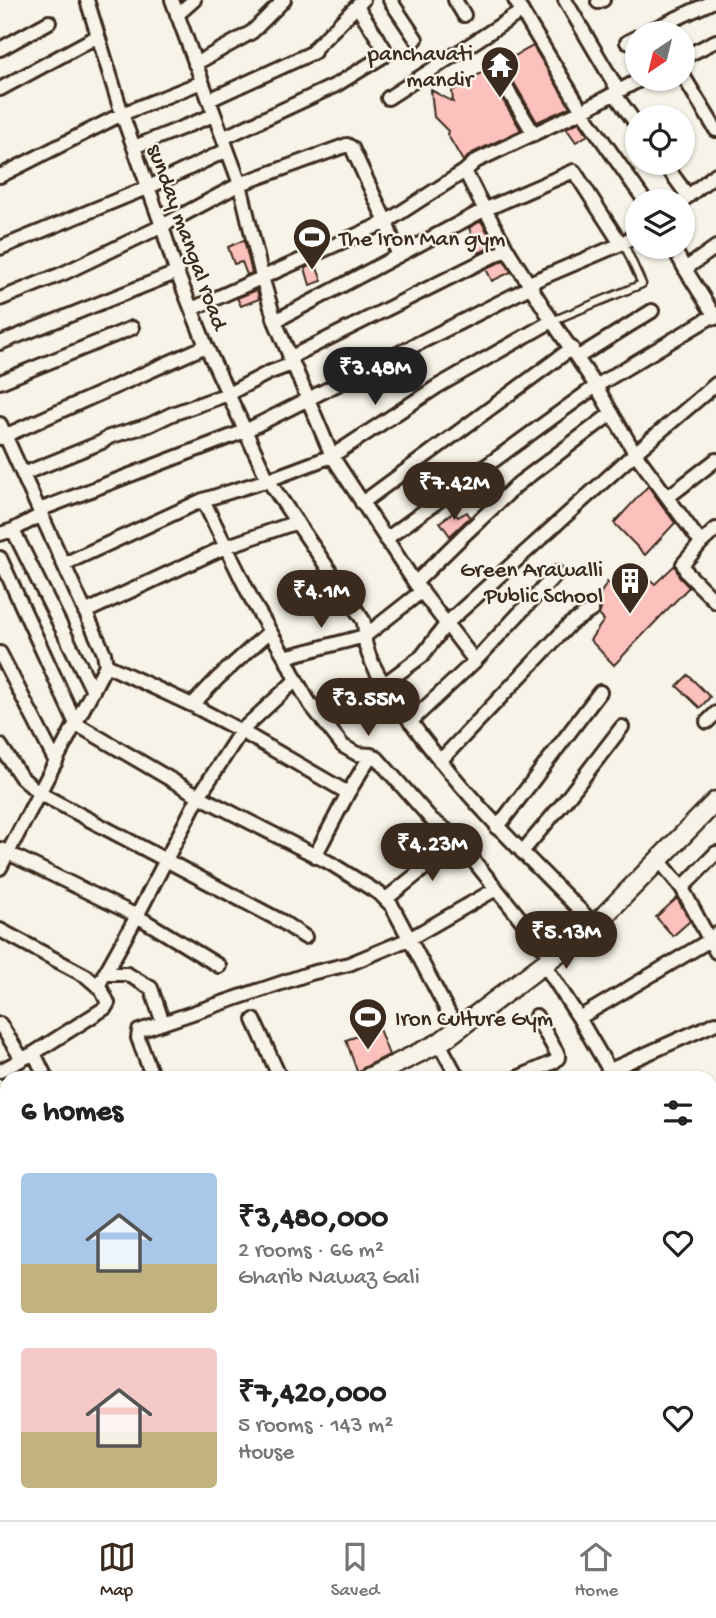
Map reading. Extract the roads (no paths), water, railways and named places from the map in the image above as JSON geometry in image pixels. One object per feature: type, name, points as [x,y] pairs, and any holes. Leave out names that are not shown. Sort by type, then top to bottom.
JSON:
[{"type":"street","name":"sunday mangal road","points":[[87,0],[121,114],[149,187],[174,265],[206,346],[268,480],[363,620],[366,627],[366,646],[384,684],[410,722],[498,828],[595,925]]},
{"type":"street","points":[[172,0],[240,184],[275,321],[332,456],[418,587],[475,662]]},
{"type":"street","points":[[177,15],[194,0]]},
{"type":"street","points":[[195,64],[252,32],[284,0]]},
{"type":"street","points":[[390,0],[416,39]]},
{"type":"street","points":[[456,0],[464,15]]},
{"type":"street","points":[[565,0],[625,106]]},
{"type":"street","points":[[671,21],[716,0]]},
{"type":"street","points":[[0,248],[149,187],[336,85],[385,55],[384,48],[360,3],[314,52],[209,100]]},
{"type":"street","points":[[388,98],[518,6],[582,111],[637,189]]},
{"type":"street","points":[[0,49],[49,22]]},
{"type":"street","points":[[0,89],[98,36]]},
{"type":"street","points":[[695,52],[716,41]]},
{"type":"street","points":[[498,74],[534,134]]},
{"type":"street","points":[[0,176],[121,114],[202,82]]},
{"type":"street","points":[[192,309],[386,222],[476,162],[582,111],[625,87]]},
{"type":"street","points":[[692,91],[716,130]]},
{"type":"street","points":[[134,146],[214,115]]},
{"type":"street","points":[[0,299],[64,273],[162,226],[240,184],[349,145],[386,222],[398,254]]},
{"type":"street","points":[[465,171],[507,249],[596,386],[635,453],[701,542]]},
{"type":"street","points":[[275,321],[484,209],[574,171],[622,243]]},
{"type":"street","points":[[695,191],[716,174]]},
{"type":"street","points":[[0,534],[13,530],[40,512],[245,431],[531,285],[625,241]]},
{"type":"street","points":[[685,269],[716,247]]},
{"type":"street","points":[[23,474],[102,443],[109,437],[149,425],[228,394],[507,249]]},
{"type":"street","points":[[386,539],[596,386],[715,316],[680,259]]},
{"type":"street","points":[[0,343],[178,272]]},
{"type":"street","points":[[362,503],[575,353],[652,311]]},
{"type":"street","points":[[64,564],[203,500],[332,456],[438,386],[552,321]]},
{"type":"street","points":[[0,382],[132,328]]},
{"type":"street","points":[[0,868],[4,851],[56,762],[106,665],[104,653],[2,432],[206,346]]},
{"type":"street","points":[[323,721],[384,684],[422,656],[447,623],[635,453],[716,384]]},
{"type":"street","points":[[285,657],[365,636],[418,587],[464,535],[519,484],[612,413]]},
{"type":"street","points":[[668,497],[716,460]]},
{"type":"street","points":[[203,500],[269,632],[310,704],[343,746],[357,754],[372,755],[381,762],[432,820],[458,841],[548,961],[610,1071]]},
{"type":"street","points":[[85,612],[225,548],[298,522]]},
{"type":"street","points":[[716,529],[683,562],[683,566],[716,602]]},
{"type":"street","points":[[13,530],[93,691]]},
{"type":"street","points":[[0,558],[76,724],[199,796],[330,863],[386,898],[457,1029]]},
{"type":"street","points":[[410,722],[475,662],[557,573]]},
{"type":"street","points":[[440,761],[570,624],[592,610]]},
{"type":"street","points":[[192,705],[269,632]]},
{"type":"street","points":[[0,653],[56,762]]},
{"type":"street","points":[[106,665],[192,705],[348,793]]},
{"type":"street","points":[[0,1071],[34,1053],[106,1007],[107,997],[101,980],[199,796],[241,731],[296,680]]},
{"type":"street","points":[[498,828],[600,692]]},
{"type":"street","points":[[522,852],[622,727]]},
{"type":"street","points":[[0,745],[21,776],[39,793],[281,921],[305,937]]},
{"type":"street","points":[[315,856],[348,793],[372,755]]},
{"type":"street","points":[[382,1071],[439,1043],[595,925],[716,802]]},
{"type":"street","points":[[386,898],[458,841]]},
{"type":"street","points":[[4,851],[137,916],[219,966]]},
{"type":"street","points":[[682,888],[716,853]]},
{"type":"street","points":[[579,1018],[714,942],[682,888],[659,860]]},
{"type":"street","points":[[150,1071],[137,1035],[139,1031],[310,973],[349,964],[409,939],[496,889]]},
{"type":"street","points":[[0,930],[86,976],[101,980],[127,974],[151,988],[163,1023]]},
{"type":"street","points":[[533,1071],[558,1058],[536,1016]]},
{"type":"street","points":[[254,1020],[277,1071]]},
{"type":"street","points":[[618,1071],[716,1023]]},
{"type":"street","points":[[0,1024],[22,1059]]},
{"type":"street","points":[[439,1043],[454,1071]]},
{"type":"street","points":[[34,1053],[43,1071]]},
{"type":"lane","points":[[552,321],[642,284],[622,243]]},
{"type":"place","name":"panchavati mandir","points":[[500,99]]},
{"type":"place","name":"The Iron Man gym","points":[[312,271]]},
{"type":"place","name":"Green Arawalli Public School","points":[[630,615]]},
{"type":"place","name":"Iron Culture Gym","points":[[368,1051]]}]
